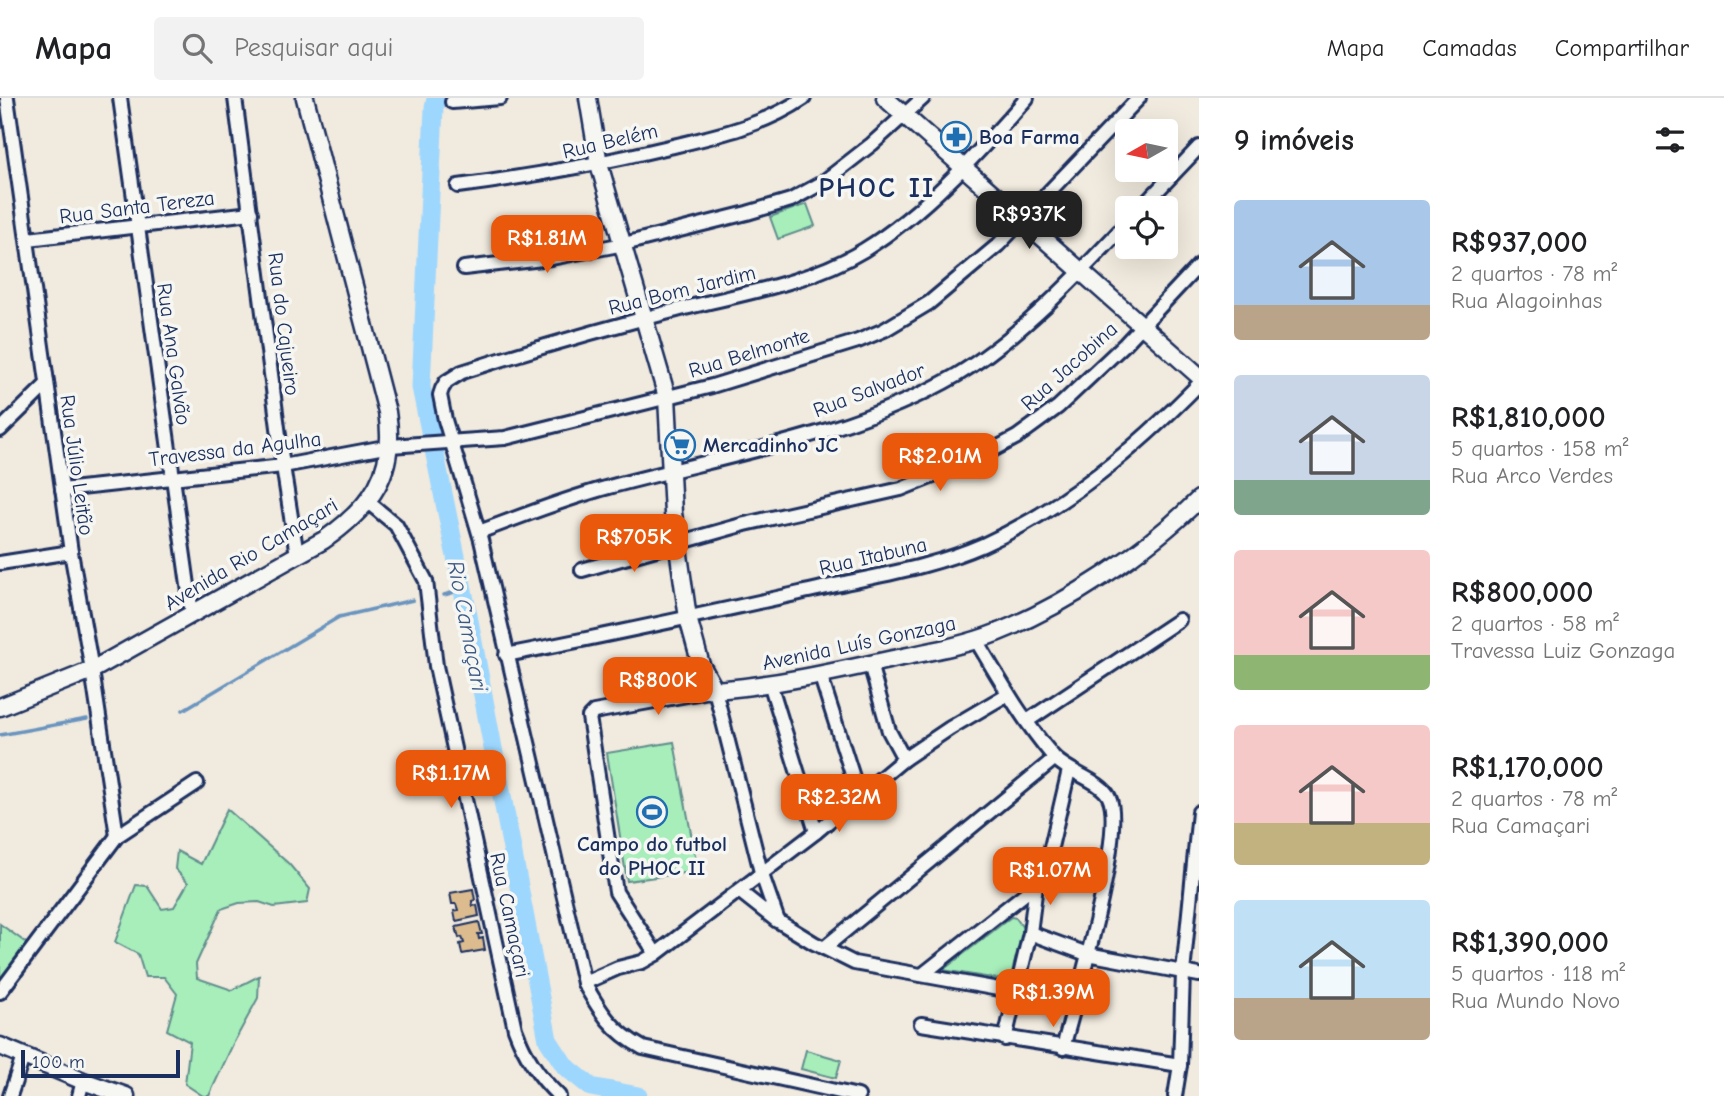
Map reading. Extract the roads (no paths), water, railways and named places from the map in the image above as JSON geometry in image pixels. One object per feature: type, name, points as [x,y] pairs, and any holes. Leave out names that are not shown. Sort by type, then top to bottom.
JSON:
[{"type":"street","name":"Rua Júlio Leitão","points":[[7,98],[46,385],[117,836]]},
{"type":"street","name":"Rua Ana Galvão","points":[[120,98],[192,614]]},
{"type":"street","name":"Rua do Cajueiro","points":[[235,98],[297,555]]},
{"type":"street","name":"Avenida Rio Camaçari","points":[[0,707],[92,670],[297,555],[345,526],[368,502],[377,486],[390,446],[387,412],[305,98]]},
{"type":"street","points":[[452,102],[500,98]]},
{"type":"street","points":[[588,98],[600,164],[667,397],[676,545],[688,618],[701,665],[715,690],[761,872],[778,922]]},
{"type":"street","name":"Rua Belém","points":[[458,186],[600,164],[761,122],[804,98]]},
{"type":"street","points":[[885,98],[1199,376]]},
{"type":"street","points":[[464,268],[551,258],[624,244],[791,200],[822,183],[905,117],[923,98]]},
{"type":"street","name":"Rua Bom Jardim","points":[[858,1096],[643,1048],[615,1029],[601,1014],[584,983],[479,532],[445,443],[440,395],[446,382],[453,376],[494,361],[645,318],[784,283],[845,260],[890,232],[964,168],[1027,98]]},
{"type":"street","name":"Rua Belmonte","points":[[445,443],[505,438],[667,397],[858,341],[884,330],[929,303],[999,245],[1139,98]]},
{"type":"street","points":[[1152,196],[1199,147]]},
{"type":"street","name":"Rua Santa Tereza","points":[[28,239],[251,213]]},
{"type":"street","name":"Rua Salvador","points":[[479,532],[569,499],[849,422],[930,390],[993,350],[1081,272],[1115,236]]},
{"type":"street","name":"Rua Jacobina","points":[[582,570],[745,524],[901,489],[976,459],[1017,437],[1058,407],[1142,326],[1199,265]]},
{"type":"street","name":"Rua Itabuna","points":[[506,655],[688,618],[932,563],[981,546],[1028,521],[1103,471],[1156,428],[1199,384]]},
{"type":"street","points":[[0,430],[46,385]]},
{"type":"street","name":"Travessa da Agulha","points":[[62,490],[283,466],[390,446],[445,443]]},
{"type":"street","name":"Avenida Luís Gonzaga","points":[[715,690],[820,674],[976,640],[1019,623],[1099,578],[1172,525],[1199,499]]},
{"type":"street","name":"Rua Camaçari","points":[[368,502],[396,525],[426,581],[436,666],[515,1029],[536,1072],[559,1096]]},
{"type":"street","points":[[0,562],[71,552]]},
{"type":"street","points":[[1027,721],[1179,620]]},
{"type":"street","points":[[976,640],[1008,694],[1055,759],[1104,790],[1110,798],[1110,854],[1063,1048]]},
{"type":"street","points":[[870,664],[890,730],[904,759]]},
{"type":"street","points":[[820,674],[859,796]]},
{"type":"street","points":[[770,683],[816,832]]},
{"type":"street","points":[[656,954],[616,892],[589,717],[594,712],[715,690]]},
{"type":"street","points":[[584,983],[618,968],[642,962],[656,954],[816,832],[904,759],[1008,694]]},
{"type":"street","points":[[824,948],[1055,759]]},
{"type":"street","points":[[1005,1039],[1030,933],[1036,886],[1049,856],[1069,770]]},
{"type":"street","points":[[0,992],[117,836],[197,783]]},
{"type":"street","points":[[1175,1096],[1180,1065],[1183,973],[1199,812]]},
{"type":"street","points":[[922,975],[1036,886]]},
{"type":"street","points":[[739,891],[778,922],[854,963],[1015,992]]},
{"type":"street","points":[[1030,933],[1087,954],[1199,975]]},
{"type":"street","points":[[921,1024],[1180,1065]]},
{"type":"street","points":[[0,1046],[81,1088],[126,1096]]},
{"type":"street","points":[[10,1096],[23,1057]]},
{"type":"waterway","name":"Rio Camaçari","points":[[436,98],[421,387],[466,605],[548,1040],[565,1066],[591,1087],[638,1096]]},
{"type":"waterway","points":[[444,595],[462,590]]},
{"type":"waterway","points":[[183,710],[339,617],[413,600]]},
{"type":"waterway","points":[[0,735],[87,719]]},
{"type":"place","name":"Boa Farma","points":[[956,137]]},
{"type":"place","name":"Mercadinho JC","points":[[680,445]]},
{"type":"place","name":"Campo do futbol do PHOC II","points":[[652,812]]},
{"type":"district","name":"PHOC II","points":[[877,187]]}]
